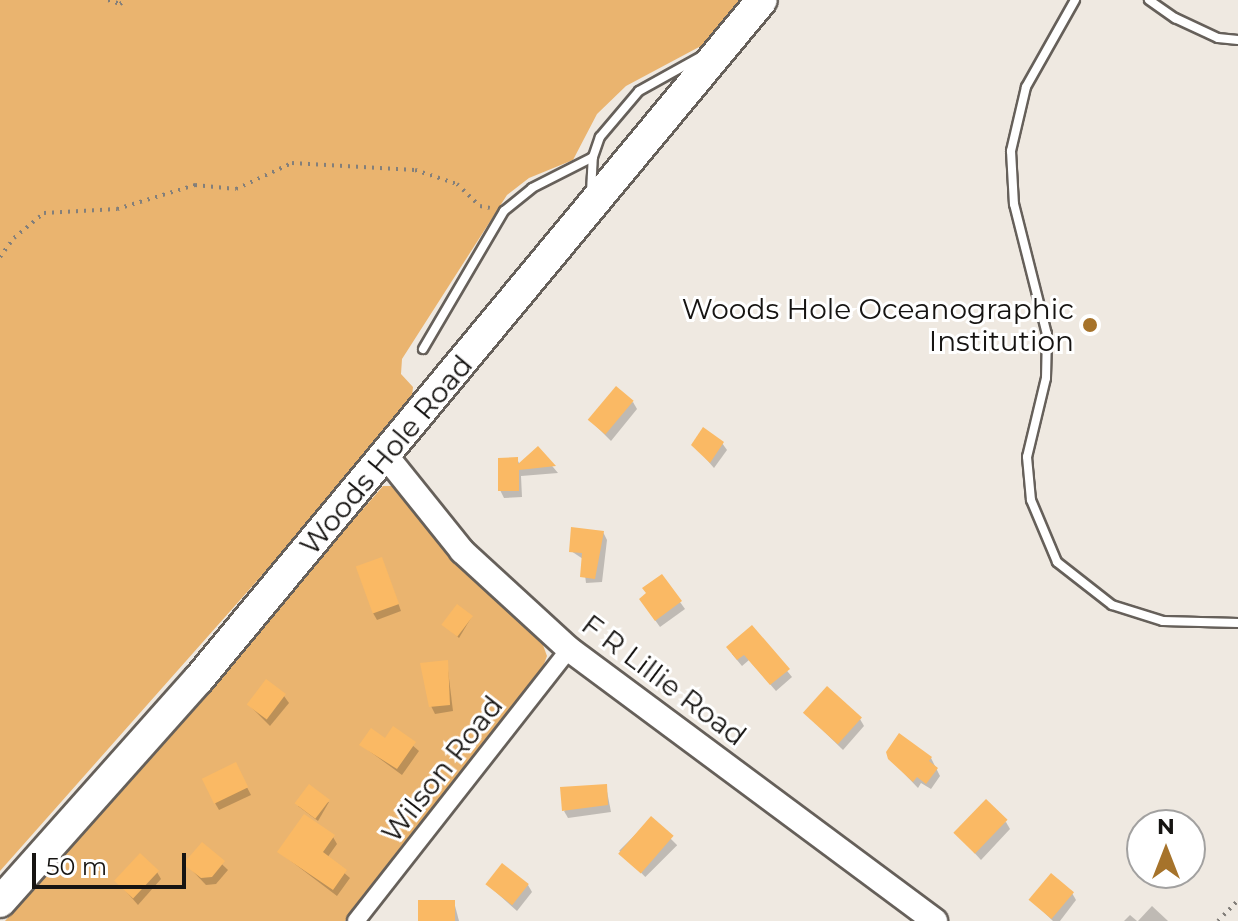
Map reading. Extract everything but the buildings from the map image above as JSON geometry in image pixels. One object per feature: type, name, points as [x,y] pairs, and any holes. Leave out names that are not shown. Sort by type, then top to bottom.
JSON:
[{"type":"highway","name":"Woods Hole Road","points":[[0,902],[198,680],[762,0]]},
{"type":"street","name":"F R Lillie Road","points":[[386,456],[462,551],[569,649],[935,921]]},
{"type":"street","name":"Wilson Road","points":[[356,921],[569,649]]},
{"type":"lane","points":[[1075,0],[1033,69],[1011,151],[1014,204],[1047,334],[1046,378],[1027,457],[1031,500],[1057,562],[1112,605],[1163,621],[1238,623]]},
{"type":"lane","points":[[1149,0],[1175,18],[1218,38],[1238,40]]},
{"type":"lane","points":[[590,210],[593,157],[600,137],[639,91],[729,41]]},
{"type":"lane","points":[[423,349],[504,211],[532,188],[593,157]]},
{"type":"path","points":[[108,0],[120,4],[126,0]]},
{"type":"path","points":[[0,257],[14,238],[44,213],[117,209],[195,185],[236,189],[292,163],[415,170],[457,184],[480,206],[504,211]]},
{"type":"path","points":[[1218,921],[1238,900]]},
{"type":"shaded area","points":[[0,0],[744,0],[714,39],[626,86],[597,114],[573,160],[529,178],[507,195],[402,359],[401,374],[413,387],[411,407],[0,871]]},
{"type":"shaded area","points":[[383,486],[397,486],[540,637],[547,656],[540,675],[345,921],[5,921]]},
{"type":"place","name":"Woods Hole Oceanographic Institution","points":[[1090,325]]}]
